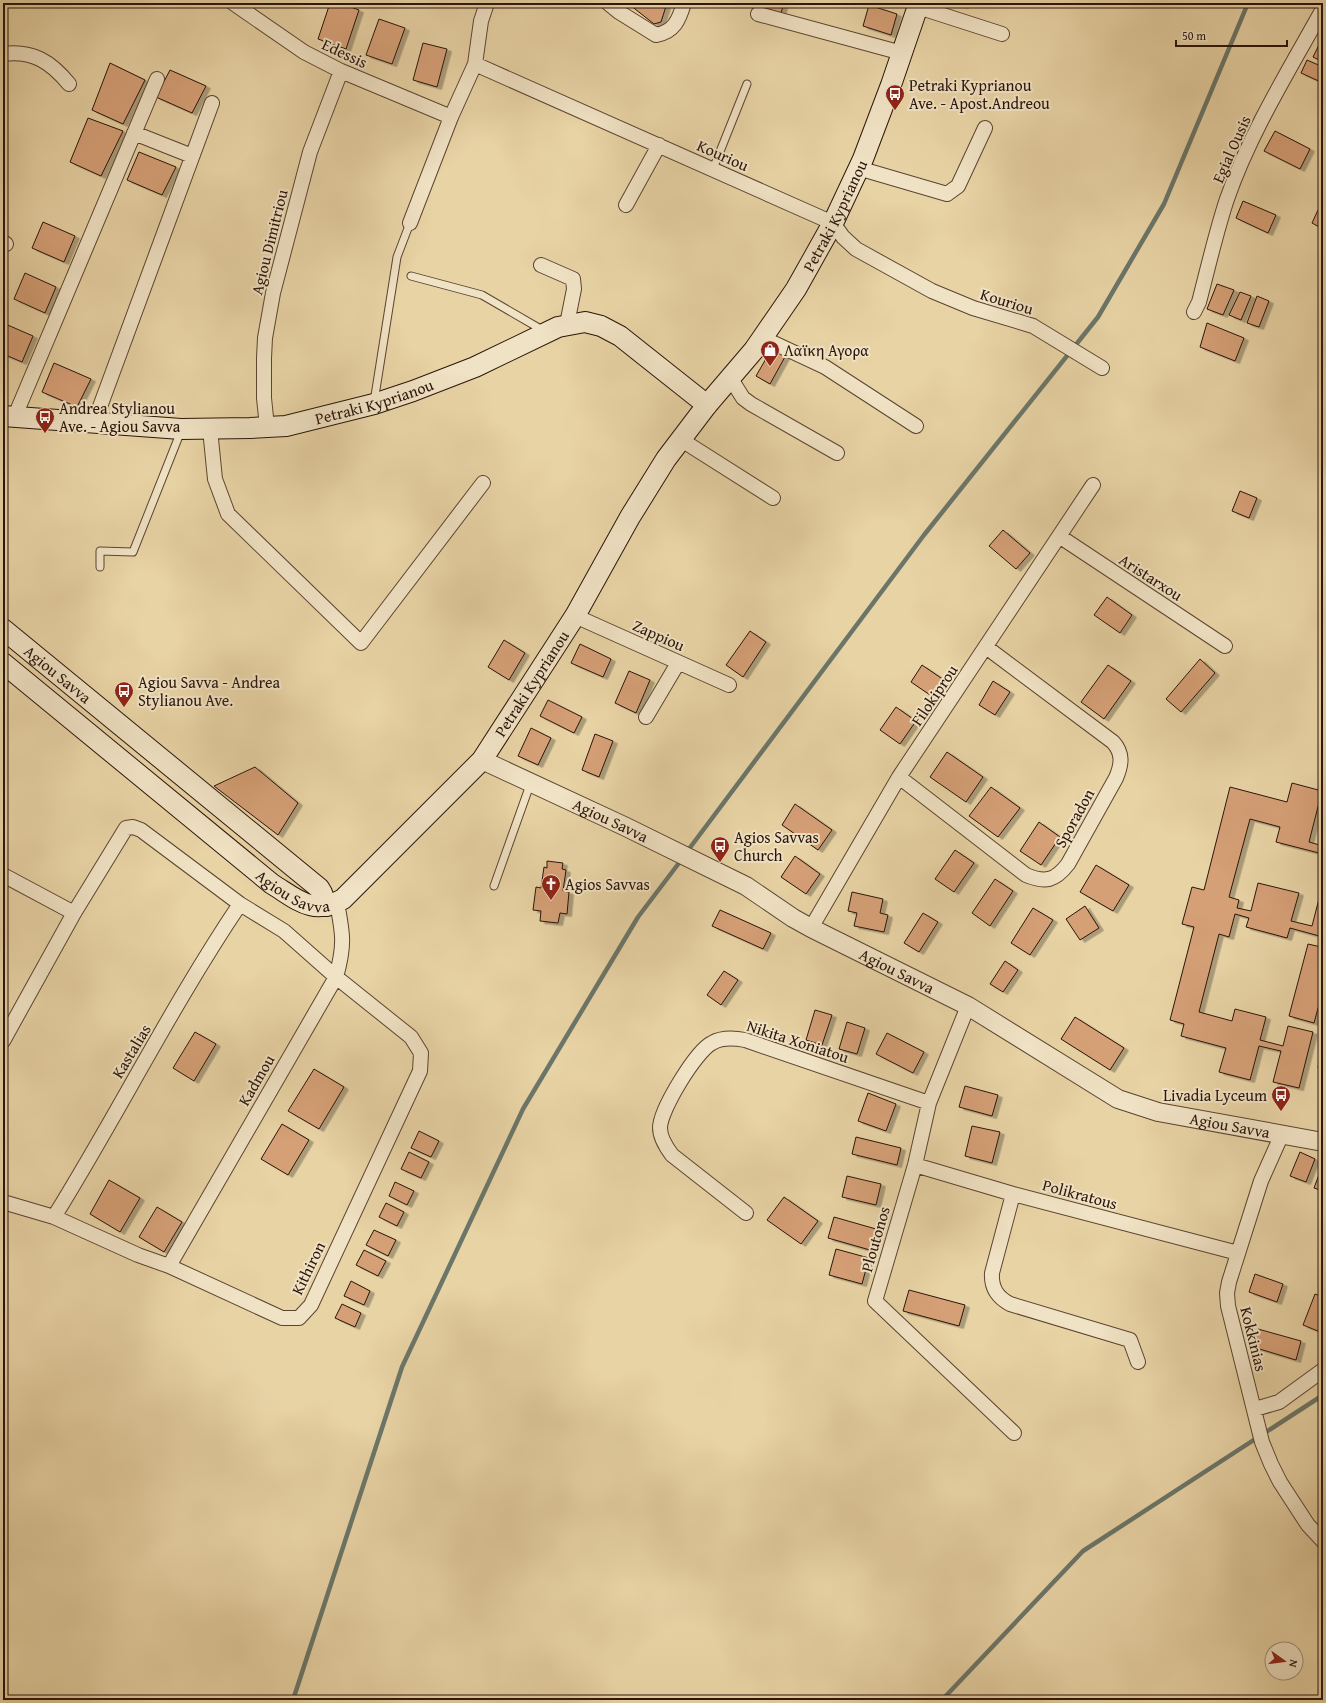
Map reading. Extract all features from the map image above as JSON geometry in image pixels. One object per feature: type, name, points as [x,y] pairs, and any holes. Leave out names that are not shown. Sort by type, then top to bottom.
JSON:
[{"type":"main road","name":"Petraki Kyprianou","points":[[332,904],[343,899],[482,760],[575,616],[630,517],[680,439],[707,405],[731,379],[763,338],[796,290],[833,224],[858,168],[880,115],[919,5]]},
{"type":"main road","name":"Petraki Kyprianou","points":[[9,416],[181,429],[267,427],[310,421],[413,392],[475,367],[546,332],[567,324],[585,322],[612,331],[634,346],[707,405]]},
{"type":"main road","name":"Agiou Savva","points":[[3,629],[319,888],[332,904]]},
{"type":"main road","name":"Agiou Savva","points":[[3,664],[272,884],[306,906],[315,907],[332,904]]},
{"type":"street","name":"Edessis","points":[[233,3],[298,48],[341,71],[451,117]]},
{"type":"street","points":[[410,223],[451,117],[474,64],[481,21],[487,3]]},
{"type":"street","points":[[608,3],[619,12],[656,35],[665,34],[672,28],[684,3]]},
{"type":"street","points":[[919,5],[1002,34]]},
{"type":"street","name":"Egial Ousis","points":[[1194,312],[1199,302],[1227,199],[1238,171],[1270,104],[1323,9]]},
{"type":"street","points":[[758,14],[902,53]]},
{"type":"street","points":[[3,54],[21,53],[41,59],[58,70],[69,84]]},
{"type":"street","name":"Kouriou","points":[[474,64],[713,169],[833,224],[843,237],[856,249],[932,291],[973,308],[1021,321],[1042,330],[1102,368]]},
{"type":"street","name":"Agiou Dimitriou","points":[[267,427],[264,362],[273,293],[310,152],[341,71]]},
{"type":"street","points":[[9,416],[157,79]]},
{"type":"street","points":[[94,423],[212,103]]},
{"type":"street","points":[[858,168],[947,194],[958,186],[985,128]]},
{"type":"street","points":[[134,133],[192,156]]},
{"type":"street","points":[[626,205],[659,145]]},
{"type":"street","points":[[541,266],[573,279],[574,289],[567,324]]},
{"type":"street","points":[[763,338],[825,367],[916,426]]},
{"type":"street","points":[[731,379],[743,398],[751,404],[837,453]]},
{"type":"street","points":[[210,429],[215,480],[228,514],[361,644],[483,483]]},
{"type":"street","points":[[680,439],[772,498]]},
{"type":"street","name":"Filokiprou","points":[[811,928],[899,777],[1093,485]]},
{"type":"street","name":"Aristarxou","points":[[1059,536],[1225,646]]},
{"type":"street","name":"Zappiou","points":[[575,616],[729,685]]},
{"type":"street","name":"Sporadon","points":[[899,777],[1026,875],[1046,880],[1060,875],[1068,864],[1116,778],[1120,766],[1120,753],[1113,742],[986,647]]},
{"type":"street","points":[[646,717],[678,663]]},
{"type":"street","name":"Agiou Savva","points":[[482,760],[624,826],[746,886],[793,918],[811,928],[968,1006],[1013,1032],[1118,1099],[1158,1112],[1323,1142]]},
{"type":"street","points":[[3,1041],[74,913],[126,828],[133,827],[142,830],[240,904],[284,931],[336,977]]},
{"type":"street","points":[[3,875],[74,913]]},
{"type":"street","name":"Kastalias","points":[[54,1217],[78,1179],[131,1084],[240,904]]},
{"type":"street","name":"Kadmou","points":[[169,1266],[336,977],[343,954],[343,933],[332,904]]},
{"type":"street","name":"Kithiron","points":[[3,1202],[54,1217],[138,1256],[169,1266],[282,1318],[299,1318],[311,1305],[420,1071],[421,1053],[412,1037],[336,977]]},
{"type":"street","name":"Ploutonos","points":[[968,1006],[929,1102],[914,1165],[875,1301],[1014,1432]]},
{"type":"street","name":"Nikita Xoniatou","points":[[746,1213],[672,1155],[661,1134],[661,1122],[668,1104],[696,1056],[712,1043],[723,1039],[744,1040],[929,1102]]},
{"type":"street","name":"Kokkinias","points":[[1282,1134],[1261,1181],[1238,1253],[1229,1282],[1227,1293],[1228,1306],[1262,1442],[1280,1482],[1308,1525],[1323,1541]]},
{"type":"street","name":"Polikratous","points":[[914,1165],[1013,1194],[1238,1253]]},
{"type":"street","points":[[1013,1194],[992,1273],[992,1280],[997,1294],[1010,1304],[1130,1340],[1138,1362]]},
{"type":"street","points":[[1256,1414],[1278,1402],[1323,1370]]},
{"type":"lane","points":[[713,169],[747,84]]},
{"type":"lane","points":[[374,404],[397,257],[410,223]]},
{"type":"lane","points":[[411,276],[482,295],[546,332]]},
{"type":"lane","points":[[100,567],[100,551],[132,552],[181,429]]},
{"type":"lane","points":[[494,886],[531,782]]},
{"type":"building","points":[[330,3],[340,3],[359,10],[346,49],[318,39]]},
{"type":"building","points":[[631,3],[667,3],[661,22],[654,24],[630,5]]},
{"type":"building","points":[[760,3],[784,3],[781,13],[759,6]]},
{"type":"building","points":[[944,3],[964,3],[964,6]]},
{"type":"building","points":[[869,5],[897,14],[891,35],[863,26]]},
{"type":"building","points":[[379,19],[405,28],[392,64],[366,55]]},
{"type":"building","points":[[423,43],[447,49],[437,87],[413,80]]},
{"type":"building","points":[[1320,43],[1323,44],[1323,62],[1313,57]]},
{"type":"building","points":[[1307,60],[1323,67],[1323,83],[1301,73]]},
{"type":"building","points":[[110,63],[145,80],[123,124],[92,110]]},
{"type":"building","points":[[170,70],[206,86],[192,113],[156,97]]},
{"type":"building","points":[[88,118],[123,131],[101,176],[70,162]]},
{"type":"building","points":[[1275,131],[1310,149],[1300,169],[1264,151]]},
{"type":"building","points":[[139,152],[176,167],[162,195],[127,180]]},
{"type":"building","points":[[1243,201],[1276,215],[1268,233],[1236,218]]},
{"type":"building","points":[[1318,210],[1323,212],[1323,229],[1312,223]]},
{"type":"building","points":[[43,222],[75,236],[64,262],[32,248]]},
{"type":"building","points":[[25,273],[56,287],[45,313],[14,299]]},
{"type":"building","points":[[1217,284],[1234,290],[1223,315],[1207,309]]},
{"type":"building","points":[[1240,292],[1251,296],[1241,320],[1229,315]]},
{"type":"building","points":[[1257,296],[1269,301],[1259,327],[1247,323]]},
{"type":"building","points":[[3,323],[33,336],[22,362],[3,354]]},
{"type":"building","points":[[1207,323],[1244,338],[1235,361],[1200,347]]},
{"type":"building","name":"Λαϊκη Αγορα","points":[[779,351],[786,355],[770,384],[756,376],[767,357]]},
{"type":"building","points":[[54,363],[91,379],[77,407],[42,392]]},
{"type":"building","points":[[1240,491],[1257,498],[1249,518],[1232,511]]},
{"type":"building","points":[[1003,530],[1030,553],[1016,569],[989,546]]},
{"type":"building","points":[[1107,597],[1132,615],[1120,633],[1094,615]]},
{"type":"building","points":[[750,631],[766,642],[743,677],[726,665]]},
{"type":"building","points":[[504,640],[525,653],[509,680],[488,667]]},
{"type":"building","points":[[580,644],[611,659],[603,677],[571,663]]},
{"type":"building","points":[[1200,659],[1215,673],[1181,712],[1166,699]]},
{"type":"building","points":[[922,665],[944,680],[933,697],[911,682]]},
{"type":"building","points":[[1108,665],[1131,681],[1104,719],[1081,702]]},
{"type":"building","points":[[629,671],[650,680],[636,713],[615,703]]},
{"type":"building","points":[[993,681],[1010,692],[995,715],[979,705]]},
{"type":"building","points":[[548,700],[582,717],[574,733],[540,716]]},
{"type":"building","points":[[896,707],[916,721],[900,744],[880,730]]},
{"type":"building","points":[[531,728],[551,738],[538,765],[518,756]]},
{"type":"building","points":[[595,734],[613,741],[599,777],[582,770]]},
{"type":"building","points":[[947,752],[983,777],[966,802],[930,777]]},
{"type":"building","points":[[255,767],[298,803],[278,835],[214,786]]},
{"type":"building","points":[[1292,783],[1322,791],[1309,842],[1323,846],[1323,854],[1276,842],[1280,827],[1250,819],[1229,897],[1239,900],[1237,908],[1251,911],[1258,883],[1299,893],[1291,921],[1312,926],[1323,883],[1323,937],[1290,928],[1287,938],[1246,927],[1249,918],[1235,914],[1229,937],[1219,934],[1199,1012],[1232,1021],[1235,1009],[1266,1017],[1260,1040],[1283,1046],[1288,1026],[1313,1032],[1299,1088],[1273,1082],[1281,1051],[1259,1046],[1250,1080],[1219,1072],[1226,1048],[1181,1036],[1184,1024],[1170,1020],[1194,927],[1182,924],[1192,887],[1204,890],[1230,787],[1287,802]]},
{"type":"building","points":[[991,787],[1020,808],[998,837],[969,816]]},
{"type":"building","points":[[795,804],[832,830],[818,850],[782,825]]},
{"type":"building","points":[[1039,822],[1060,837],[1041,865],[1020,851]]},
{"type":"building","points":[[955,850],[974,863],[954,892],[935,879]]},
{"type":"building","points":[[795,856],[820,874],[806,894],[781,877]]},
{"type":"building","name":"Agios Savvas","points":[[547,861],[563,863],[562,869],[566,870],[563,891],[569,892],[567,914],[560,913],[558,923],[540,921],[541,911],[533,910],[536,887],[541,888],[544,867],[547,868]]},
{"type":"building","points":[[1096,865],[1129,885],[1113,911],[1080,892]]},
{"type":"building","points":[[995,879],[1013,891],[990,926],[972,913]]},
{"type":"building","points":[[852,892],[883,899],[880,913],[888,915],[884,932],[854,926],[857,913],[848,911]]},
{"type":"building","points":[[1085,906],[1099,928],[1080,940],[1066,919]]},
{"type":"building","points":[[1033,908],[1053,920],[1030,955],[1011,943]]},
{"type":"building","points":[[720,910],[771,933],[763,949],[712,926]]},
{"type":"building","points":[[923,913],[938,922],[919,952],[904,943]]},
{"type":"building","points":[[1323,939],[1323,990],[1314,1023],[1289,1016],[1308,944],[1321,947]]},
{"type":"building","points":[[1005,961],[1018,970],[1003,992],[990,984]]},
{"type":"building","points":[[724,971],[738,980],[721,1005],[707,995]]},
{"type":"building","points":[[815,1010],[832,1015],[822,1045],[806,1040]]},
{"type":"building","points":[[1075,1017],[1124,1048],[1110,1070],[1061,1039]]},
{"type":"building","points":[[847,1022],[865,1028],[857,1054],[839,1049]]},
{"type":"building","points":[[195,1032],[216,1044],[194,1081],[173,1068]]},
{"type":"building","points":[[887,1033],[924,1052],[913,1073],[876,1054]]},
{"type":"building","points":[[314,1069],[344,1087],[319,1129],[288,1111]]},
{"type":"building","points":[[965,1086],[998,1095],[992,1116],[959,1107]]},
{"type":"building","points":[[868,1093],[896,1104],[886,1131],[858,1121]]},
{"type":"building","points":[[282,1124],[309,1140],[288,1175],[261,1159]]},
{"type":"building","points":[[972,1126],[1000,1132],[992,1163],[965,1156]]},
{"type":"building","points":[[419,1131],[439,1141],[431,1157],[411,1148]]},
{"type":"building","points":[[856,1137],[901,1148],[897,1165],[852,1154]]},
{"type":"building","points":[[409,1152],[429,1162],[421,1178],[401,1169]]},
{"type":"building","points":[[1300,1152],[1315,1159],[1306,1182],[1290,1176]]},
{"type":"building","points":[[1323,1164],[1323,1191],[1314,1188]]},
{"type":"building","points":[[847,1176],[881,1184],[876,1205],[842,1197]]},
{"type":"building","points":[[109,1180],[140,1198],[120,1232],[90,1214]]},
{"type":"building","points":[[395,1182],[414,1191],[407,1205],[389,1196]]},
{"type":"building","points":[[784,1197],[818,1221],[801,1244],[767,1220]]},
{"type":"building","points":[[386,1203],[404,1212],[397,1226],[379,1217]]},
{"type":"building","points":[[157,1207],[182,1222],[164,1252],[139,1237]]},
{"type":"building","points":[[834,1217],[876,1229],[870,1250],[828,1238]]},
{"type":"building","points":[[374,1230],[396,1240],[388,1256],[366,1245]]},
{"type":"building","points":[[836,1249],[869,1258],[862,1284],[829,1275]]},
{"type":"building","points":[[364,1250],[386,1261],[378,1276],[356,1265]]},
{"type":"building","points":[[1255,1274],[1283,1284],[1277,1302],[1249,1292]]},
{"type":"building","points":[[351,1281],[370,1291],[364,1305],[344,1296]]},
{"type":"building","points":[[909,1290],[965,1305],[959,1326],[903,1311]]},
{"type":"building","points":[[1315,1294],[1323,1297],[1323,1333],[1303,1325]]},
{"type":"building","points":[[342,1304],[361,1313],[355,1327],[335,1318]]},
{"type":"building","points":[[1258,1329],[1301,1341],[1296,1360],[1253,1347]]},
{"type":"waterway","points":[[686,853],[924,535],[1098,317],[1164,204],[1248,3]]},
{"type":"waterway","points":[[293,1700],[402,1367],[523,1109],[638,917],[682,859]]},
{"type":"waterway","points":[[942,1700],[1083,1551],[1323,1395]]},
{"type":"place","name":"Petraki Kyprianou Ave. - Apost.Andreou","points":[[895,111]]},
{"type":"place","name":"Λαϊκη Αγορα","points":[[770,367]]},
{"type":"place","name":"Andrea Stylianou Ave. - Agiou Savva","points":[[45,434]]},
{"type":"place","name":"Agiou Savva - Andrea Stylianou Ave.","points":[[124,708]]},
{"type":"place","name":"Agios Savvas Church","points":[[720,863]]},
{"type":"place","name":"Agios Savvas","points":[[551,901]]},
{"type":"place","name":"Livadia Lyceum","points":[[1281,1112]]}]
